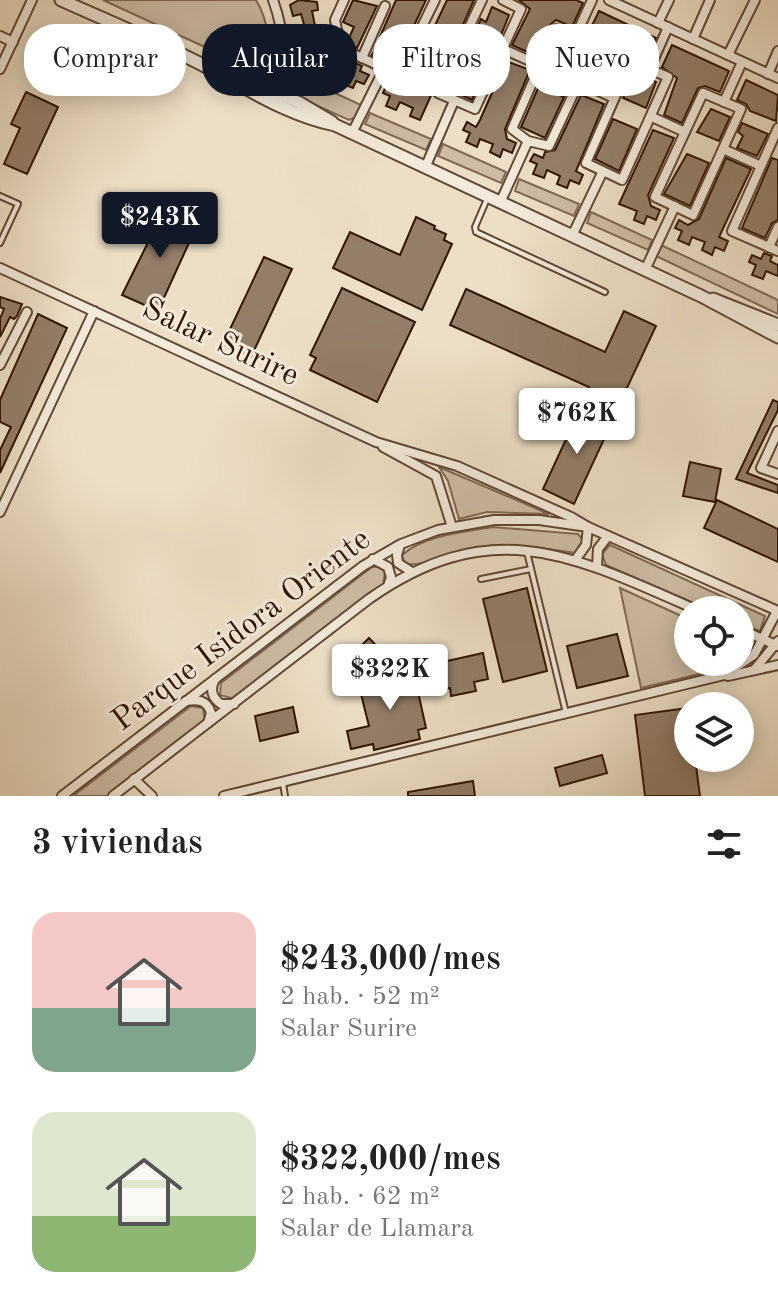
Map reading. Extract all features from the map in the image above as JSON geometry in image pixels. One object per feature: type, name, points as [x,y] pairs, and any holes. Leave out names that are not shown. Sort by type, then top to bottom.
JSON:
[{"type":"street","points":[[0,69],[32,0]]},
{"type":"street","points":[[61,0],[204,66],[232,84],[314,109],[335,125],[425,168],[701,296],[735,306],[778,334]]},
{"type":"street","points":[[273,0],[283,71],[275,98]]},
{"type":"street","points":[[344,0],[335,20],[341,48],[373,63]]},
{"type":"street","points":[[423,24],[435,0]]},
{"type":"street","points":[[481,96],[475,109],[438,93],[482,0]]},
{"type":"street","points":[[503,0],[521,9],[510,33]]},
{"type":"street","points":[[581,24],[592,0]]},
{"type":"street","points":[[609,0],[622,3],[658,23],[778,78]]},
{"type":"street","points":[[658,23],[669,0]]},
{"type":"street","points":[[693,39],[710,0]]},
{"type":"street","points":[[728,55],[755,0]]},
{"type":"street","points":[[362,58],[385,6]]},
{"type":"street","points":[[659,48],[668,27]]},
{"type":"street","points":[[0,36],[13,42]]},
{"type":"street","points":[[768,74],[778,51]]},
{"type":"street","points":[[724,102],[742,62]]},
{"type":"street","points":[[610,96],[614,98],[586,163],[622,180],[668,77],[659,72]]},
{"type":"street","points":[[352,133],[373,92]]},
{"type":"street","points":[[703,93],[741,109],[693,215],[655,197],[685,132],[703,93]]},
{"type":"street","points":[[526,96],[512,129],[528,141],[549,146],[572,96]]},
{"type":"street","points":[[425,168],[454,101]]},
{"type":"street","points":[[652,117],[685,132]]},
{"type":"street","points":[[778,128],[732,231],[774,249],[778,227]]},
{"type":"street","points":[[500,203],[528,141]]},
{"type":"street","points":[[723,149],[761,166]]},
{"type":"street","points":[[572,236],[602,173]]},
{"type":"street","points":[[645,270],[675,206]]},
{"type":"street","name":"Salar Surire","points":[[0,268],[376,442],[436,476],[452,527]]},
{"type":"street","points":[[0,512],[3,498],[94,311]]},
{"type":"street","points":[[0,365],[27,312]]},
{"type":"street","points":[[0,335],[11,340]]},
{"type":"street","points":[[778,431],[761,468],[778,474]]},
{"type":"street","name":"Salar Surire","points":[[376,442],[457,466],[588,527]]},
{"type":"street","name":"Parque Isidora Oriente","points":[[62,796],[373,559],[401,544],[452,527],[524,519],[588,527],[778,611]]},
{"type":"street","points":[[576,559],[586,545],[588,527]]},
{"type":"street","points":[[597,566],[598,549],[608,536]]},
{"type":"street","points":[[401,544],[397,561],[412,572]]},
{"type":"street","points":[[113,796],[387,586],[412,572],[461,556],[527,550],[597,566],[674,600]]},
{"type":"street","points":[[373,559],[383,562],[390,569],[387,586]]},
{"type":"street","points":[[754,653],[778,611]]},
{"type":"street","points":[[754,635],[777,644],[754,671]]},
{"type":"street","points":[[754,671],[778,665]]},
{"type":"street","points":[[224,796],[719,676]]},
{"type":"street","points":[[215,678],[212,688],[214,697],[221,704],[234,704]]},
{"type":"street","points":[[186,701],[195,699],[207,705],[211,713],[207,724]]},
{"type":"street","points":[[134,779],[152,796]]},
{"type":"lane","points":[[0,196],[18,204],[0,243]]},
{"type":"lane","points":[[488,197],[475,227],[476,232],[605,292]]},
{"type":"lane","points":[[527,550],[566,713]]},
{"type":"lane","points":[[481,579],[531,569]]},
{"type":"lane","points":[[283,782],[285,796]]},
{"type":"shaded area","points":[[103,0],[256,0],[266,24],[202,24],[202,46],[186,38],[186,24],[155,24]]},
{"type":"shaded area","points":[[295,96],[342,96],[361,105],[356,117],[349,120]]},
{"type":"shaded area","points":[[370,113],[431,139],[426,150],[365,124]]},
{"type":"shaded area","points":[[443,144],[506,172],[501,183],[438,156]]},
{"type":"shaded area","points":[[519,179],[579,204],[574,216],[515,191]]},
{"type":"shaded area","points":[[591,212],[652,240],[648,250],[587,223]]},
{"type":"shaded area","points":[[661,245],[778,300],[778,314],[656,256]]},
{"type":"shaded area","points":[[439,467],[549,514],[487,512],[459,519],[448,481]]},
{"type":"shaded area","points":[[493,527],[578,534],[583,540],[575,553],[500,545],[405,564],[402,555],[422,543],[445,535]]},
{"type":"shaded area","points":[[610,545],[721,596],[676,596],[606,565],[602,554]]},
{"type":"shaded area","points":[[372,567],[380,567],[385,572],[383,586],[235,699],[220,695],[221,683]]},
{"type":"shaded area","points":[[620,588],[674,613],[674,676],[691,676],[641,688]]},
{"type":"shaded area","points":[[754,611],[765,616],[760,631],[754,629]]},
{"type":"shaded area","points":[[191,706],[203,708],[205,722],[109,796],[73,796]]},
{"type":"building","points":[[299,0],[317,2],[318,10],[312,11],[315,24],[304,24],[301,14],[293,16],[290,5]]},
{"type":"building","points":[[353,0],[377,6],[357,48],[357,24],[343,22]]},
{"type":"building","points":[[396,0],[426,0],[415,24],[386,24]]},
{"type":"building","points":[[447,0],[474,0],[463,24],[436,24]]},
{"type":"building","points":[[519,0],[576,0],[583,3],[573,24],[556,20],[551,24],[526,24],[526,51],[512,45],[530,9]]},
{"type":"building","points":[[492,7],[509,15],[505,24],[479,24],[481,19],[486,22]]},
{"type":"building","points":[[599,11],[626,24],[593,24]]},
{"type":"building","points":[[672,45],[729,71],[720,92],[705,86],[698,88],[682,123],[664,115],[677,78],[662,67]]},
{"type":"building","points":[[510,62],[526,68],[526,79],[505,129],[507,139],[516,143],[512,153],[503,149],[500,157],[490,152],[493,144],[480,139],[477,147],[466,142],[470,133],[463,130],[467,122],[476,127],[491,96],[510,96]]},
{"type":"building","points":[[357,64],[362,66],[360,71],[369,75],[364,84],[357,81]]},
{"type":"building","points":[[746,80],[778,95],[776,121],[750,111],[746,104],[737,100]]},
{"type":"building","points":[[24,96],[35,96],[58,107],[27,174],[4,164],[20,128],[11,124]]},
{"type":"building","points":[[390,96],[431,96],[420,120],[410,116],[413,108],[400,102],[396,110],[386,106]]},
{"type":"building","points":[[535,96],[564,97],[545,138],[521,127]]},
{"type":"building","points":[[581,96],[604,104],[576,171],[583,175],[579,184],[570,180],[567,188],[557,184],[560,176],[547,170],[544,178],[533,174],[537,164],[530,161],[534,154],[543,158],[545,152],[555,150]]},
{"type":"building","points":[[624,96],[651,96],[646,108]]},
{"type":"building","points":[[711,109],[730,117],[719,141],[697,132]]},
{"type":"building","points":[[613,119],[637,129],[619,171],[595,159]]},
{"type":"building","points":[[742,123],[768,134],[757,156],[737,148],[743,136],[738,132]]},
{"type":"building","points":[[653,130],[674,138],[648,195],[651,206],[660,210],[656,220],[647,216],[644,224],[634,220],[637,211],[619,204]]},
{"type":"building","points":[[687,154],[709,163],[690,206],[664,194]]},
{"type":"building","points":[[726,158],[751,169],[719,237],[728,241],[724,251],[715,247],[712,255],[702,250],[705,242],[692,237],[689,245],[678,240],[682,231],[675,228],[679,220],[688,225],[699,219]]},
{"type":"building","points":[[772,158],[778,160],[778,220],[772,223],[765,238],[742,228]]},
{"type":"building","points":[[165,208],[198,223],[158,311],[122,295]]},
{"type":"building","points":[[416,217],[446,234],[444,240],[452,244],[422,310],[333,268],[350,232],[400,255]]},
{"type":"building","points":[[764,253],[772,256],[770,261],[778,265],[778,276],[766,271],[763,279],[752,275],[756,265],[749,262],[752,255],[761,259]]},
{"type":"building","points":[[264,257],[292,269],[251,357],[223,344]]},
{"type":"building","points":[[342,288],[415,322],[377,402],[310,370],[316,358],[310,355]]},
{"type":"building","points":[[466,289],[605,352],[624,311],[656,326],[619,405],[587,391],[589,387],[450,325]]},
{"type":"building","points":[[0,297],[22,304],[17,316],[14,319],[10,317],[0,337],[0,319],[4,309],[0,307]]},
{"type":"building","points":[[38,314],[67,328],[0,473],[0,450],[11,427],[0,422],[0,400]]},
{"type":"building","points":[[773,400],[778,402],[778,410],[747,473],[778,485],[778,493],[736,479]]},
{"type":"building","points":[[580,409],[611,424],[574,504],[543,489]]},
{"type":"building","points":[[690,462],[721,469],[715,502],[683,496]]},
{"type":"building","points":[[717,500],[778,529],[778,562],[704,528]]},
{"type":"building","points":[[527,588],[547,671],[503,682],[483,599]]},
{"type":"building","points":[[617,634],[628,676],[577,688],[567,646]]},
{"type":"building","points":[[369,638],[387,657],[373,671],[355,652]]},
{"type":"building","points":[[483,653],[488,679],[474,682],[476,691],[451,696],[450,688],[435,691],[429,665]]},
{"type":"building","points":[[413,669],[426,728],[418,730],[420,739],[374,750],[373,744],[351,749],[347,731],[369,726],[358,682]]},
{"type":"building","points":[[293,707],[298,732],[260,741],[255,716]]},
{"type":"building","points":[[674,710],[674,772],[697,772],[700,796],[645,796],[635,715]]},
{"type":"building","points":[[602,755],[607,773],[560,786],[555,768]]},
{"type":"building","points":[[473,781],[475,796],[408,796],[408,792]]}]
